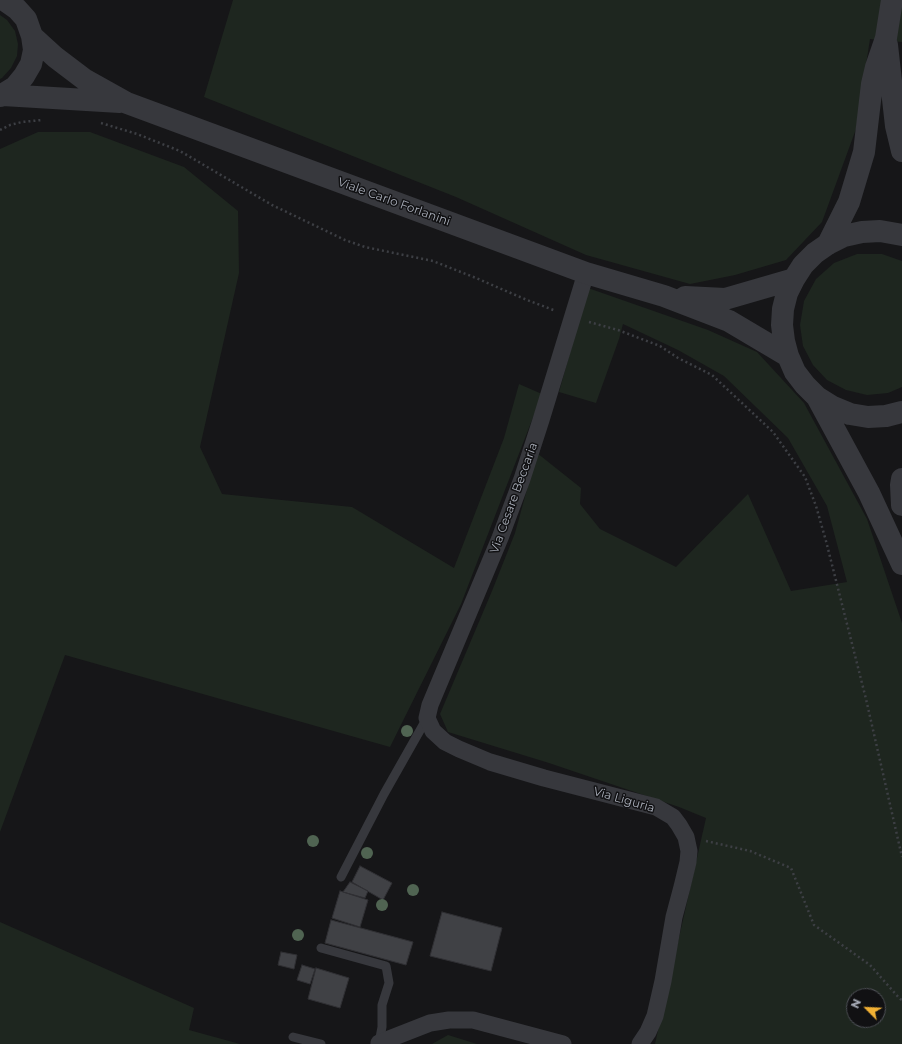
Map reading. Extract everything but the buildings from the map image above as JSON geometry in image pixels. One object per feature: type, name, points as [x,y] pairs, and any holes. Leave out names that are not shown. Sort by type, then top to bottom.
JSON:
[{"type":"street","name":"Viale Carlo Forlanini","points":[[4,0],[27,18],[55,57],[84,79],[127,103],[586,273],[664,296],[729,321],[788,356]]},
{"type":"street","points":[[828,244],[849,202],[864,152],[872,84],[886,38],[892,0]]},
{"type":"street","points":[[2,95],[15,87],[31,64],[34,50],[27,18]]},
{"type":"street","points":[[886,38],[896,126],[902,152]]},
{"type":"street","name":"Viale Carlo Forlanini","points":[[2,95],[127,103]]},
{"type":"street","points":[[902,235],[880,231],[862,232],[844,236],[815,253],[794,279],[787,293],[783,309],[782,325],[788,356],[795,372],[817,397],[833,407],[850,414],[886,416],[902,412]]},
{"type":"street","name":"Via Cesare Beccaria","points":[[427,718],[430,705],[500,538],[519,486],[586,273]]},
{"type":"street","name":"Viale Carlo Forlanini","points":[[664,296],[725,299],[794,279]]},
{"type":"street","points":[[817,397],[870,493],[902,564]]},
{"type":"street","points":[[902,479],[902,505]]},
{"type":"street","name":"Via Liguria","points":[[427,718],[433,731],[445,742],[459,749],[497,764],[656,807],[673,816],[686,837],[689,851],[688,862],[674,917],[663,981],[655,1016],[648,1032],[640,1044]]},
{"type":"street","points":[[378,1043],[430,1023],[450,1020],[473,1020],[563,1044]]},
{"type":"lane","points":[[341,877],[384,794],[427,718]]},
{"type":"lane","points":[[322,948],[386,966],[389,982],[382,1005],[382,1027],[378,1043]]},
{"type":"lane","points":[[293,1037],[321,1044]]},
{"type":"path","points":[[686,837],[750,851],[791,868],[814,925],[870,964],[902,1000]]},
{"type":"shaded area","points":[[233,0],[902,0],[902,42],[870,39],[856,129],[822,222],[786,260],[735,275],[690,284],[586,255],[456,197],[204,97]]},
{"type":"shaded area","points":[[0,15],[7,20],[15,31],[18,44],[17,56],[11,68],[0,79]]},
{"type":"shaded area","points":[[38,132],[90,132],[184,167],[238,211],[239,273],[200,447],[222,494],[352,507],[454,568],[504,438],[519,384],[542,394],[461,604],[390,747],[65,655],[0,832],[0,149]]},
{"type":"shaded area","points":[[857,254],[882,254],[902,261],[902,387],[888,393],[867,395],[846,390],[827,380],[813,365],[803,346],[800,325],[804,301],[816,279],[834,263]]},
{"type":"shaded area","points":[[588,288],[708,330],[757,352],[804,403],[867,519],[902,623],[902,1044],[655,1044],[706,818],[679,807],[549,763],[448,732],[440,714],[515,533],[537,453],[581,488],[580,504],[600,529],[676,567],[748,494],[791,591],[847,582],[827,506],[788,438],[724,376],[678,350],[623,324],[596,403],[559,392]]},
{"type":"shaded area","points":[[0,922],[194,1008],[189,1030],[240,1044],[0,1044]]},
{"type":"shaded area","points":[[448,1035],[477,1044],[432,1044]]}]
